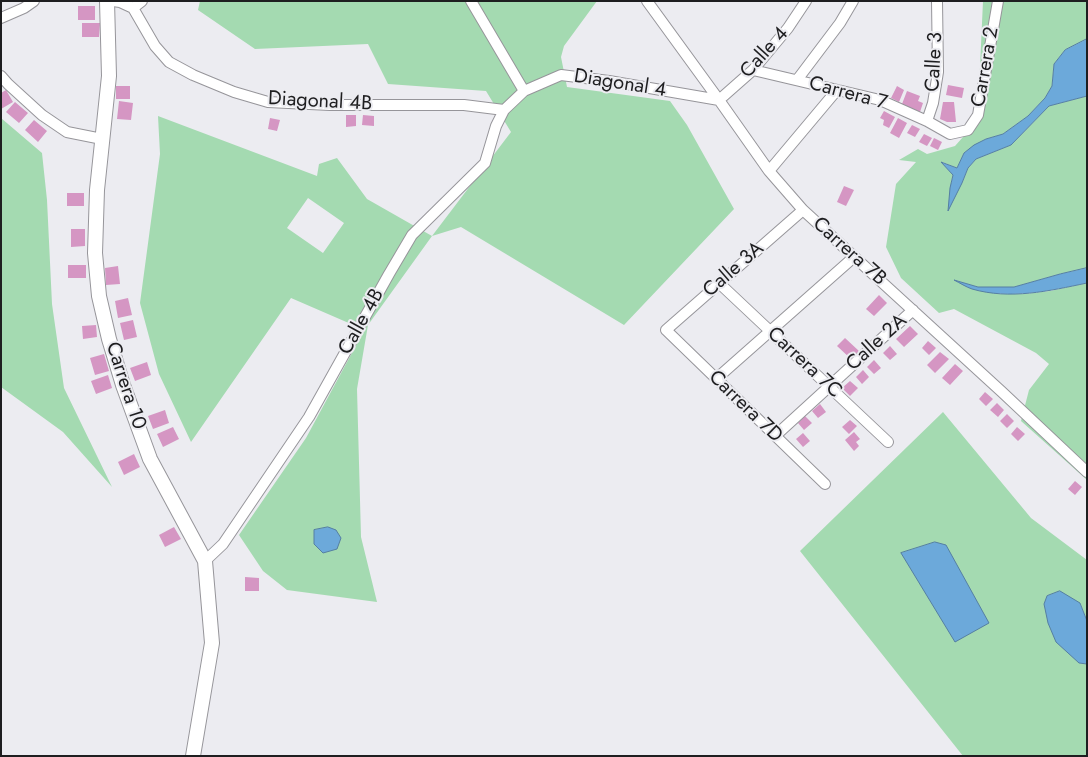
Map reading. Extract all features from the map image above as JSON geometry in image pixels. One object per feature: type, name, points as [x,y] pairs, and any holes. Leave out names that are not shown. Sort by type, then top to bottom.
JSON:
[{"type":"street","points":[[1,18],[24,8],[34,1]]},
{"type":"street","name":"Carrera 10","points":[[106,1],[109,76],[97,190],[96,253],[99,296],[109,339],[123,385],[150,459],[205,561],[212,643],[193,756]]},
{"type":"street","points":[[113,1],[133,8],[142,1]]},
{"type":"street","points":[[471,1],[524,91]]},
{"type":"street","name":"Carrera 7B","points":[[647,1],[769,171],[802,210],[913,310],[1087,472]]},
{"type":"street","name":"Calle 4","points":[[719,100],[752,70],[788,28],[806,1]]},
{"type":"street","points":[[797,80],[840,23],[853,1]]},
{"type":"street","name":"Calle 3","points":[[927,121],[933,103],[938,72],[938,1]]},
{"type":"street","name":"Carrera 2","points":[[968,130],[978,115],[998,1]]},
{"type":"street","name":"Diagonal 4B","points":[[133,8],[155,46],[169,62],[193,75],[234,92],[268,102],[330,105],[464,105],[504,110]]},
{"type":"street","name":"Carrera 7","points":[[752,70],[880,100],[927,121],[950,134],[968,130]]},
{"type":"street","name":"Diagonal 4","points":[[524,91],[561,75],[609,81],[719,100]]},
{"type":"street","points":[[1,76],[42,115],[68,132],[102,139]]},
{"type":"street","points":[[769,171],[837,90]]},
{"type":"street","name":"Calle 4B","points":[[205,561],[223,544],[309,416],[412,235],[485,163],[496,126],[504,110],[524,91]]},
{"type":"street","name":"Calle 3A","points":[[666,330],[802,210]]},
{"type":"street","points":[[716,379],[854,257]]},
{"type":"street","name":"Carrera 7C","points":[[719,283],[888,442]]},
{"type":"street","name":"Calle 2A","points":[[775,436],[913,310]]},
{"type":"street","name":"Carrera 7D","points":[[666,330],[825,484]]},
{"type":"green space","points":[[200,1],[597,1],[564,46],[561,57],[567,87],[670,101],[687,125],[734,209],[624,325],[461,227],[432,236],[511,132],[486,91],[388,84],[368,44],[255,49],[198,10]]},
{"type":"green space","points":[[983,1],[1087,1],[1087,39],[1065,50],[1054,64],[1052,86],[1045,98],[1028,116],[1003,134],[986,139],[964,153],[957,168],[942,162],[953,175],[951,183],[962,183],[968,168],[976,159],[1011,145],[1049,106],[1087,96],[1087,268],[1014,287],[978,287],[957,281],[998,294],[1050,291],[1087,283],[1087,480],[1021,421],[1029,390],[1049,364],[1036,353],[954,309],[939,313],[901,278],[886,247],[896,184],[916,162],[899,160],[918,149],[927,154],[955,146],[979,119]]},
{"type":"green space","points":[[158,116],[317,176],[319,164],[337,158],[367,199],[432,236],[368,325],[357,389],[361,537],[377,602],[287,590],[263,571],[239,535],[306,438],[367,325],[351,324],[291,298],[191,442],[159,374],[140,303],[160,154]],"holes":[[[308,198],[344,223],[323,253],[287,228]]]},
{"type":"green space","points":[[1,118],[42,153],[47,200],[52,304],[64,388],[112,487],[63,432],[1,387]]},
{"type":"green space","points":[[943,412],[1031,518],[1087,560],[1087,621],[1080,603],[1079,663],[1087,664],[1087,756],[963,756],[800,551]]},
{"type":"water","points":[[1087,39],[1087,96],[1049,106],[1011,145],[976,159],[968,168],[948,211],[953,175],[941,162],[957,168],[964,153],[974,145],[1003,134],[1028,116],[1045,98],[1052,86],[1054,64],[1065,50]]},
{"type":"water","points":[[1087,268],[1087,283],[1030,293],[1001,294],[986,292],[970,288],[954,280],[978,287],[1014,287]]},
{"type":"water","points":[[328,527],[336,530],[341,538],[337,549],[323,553],[314,544],[314,530]]},
{"type":"water","points":[[935,542],[946,545],[989,623],[955,642],[901,553]]},
{"type":"water","points":[[1060,591],[1080,603],[1087,621],[1087,664],[1079,663],[1056,642],[1048,623],[1044,604],[1047,596]]},
{"type":"building","points":[[78,6],[95,6],[95,20],[78,20]]},
{"type":"building","points":[[82,23],[100,23],[99,37],[82,37]]},
{"type":"building","points":[[948,85],[964,88],[962,98],[946,95]]},
{"type":"building","points":[[116,86],[130,86],[130,99],[116,99]]},
{"type":"building","points":[[897,86],[904,90],[899,102],[891,98]]},
{"type":"building","points":[[6,90],[13,102],[1,109],[1,93]]},
{"type":"building","points":[[907,91],[920,96],[918,101],[923,103],[920,112],[902,104]]},
{"type":"building","points":[[119,101],[133,103],[131,120],[117,119]]},
{"type":"building","points":[[15,102],[28,113],[19,123],[6,112]]},
{"type":"building","points":[[943,102],[954,102],[956,122],[947,122],[940,119]]},
{"type":"building","points":[[884,111],[895,117],[889,128],[883,125],[884,120],[880,118]]},
{"type":"building","points":[[346,115],[356,115],[356,126],[346,127]]},
{"type":"building","points":[[363,115],[374,116],[374,126],[362,125]]},
{"type":"building","points":[[270,118],[280,120],[277,131],[268,129]]},
{"type":"building","points":[[898,118],[907,123],[899,138],[890,133]]},
{"type":"building","points":[[34,120],[47,131],[38,142],[25,130]]},
{"type":"building","points":[[912,125],[920,129],[915,137],[907,133]]},
{"type":"building","points":[[924,134],[932,138],[927,146],[919,142]]},
{"type":"building","points":[[934,138],[942,142],[938,150],[930,146]]},
{"type":"building","points":[[844,186],[854,190],[846,206],[837,202]]},
{"type":"building","points":[[67,193],[84,193],[84,206],[67,206]]},
{"type":"building","points":[[71,229],[85,229],[85,246],[71,247]]},
{"type":"building","points":[[68,265],[86,265],[86,278],[68,278]]},
{"type":"building","points":[[118,266],[120,284],[106,285],[105,268]]},
{"type":"building","points":[[879,295],[887,303],[874,316],[866,309]]},
{"type":"building","points":[[128,298],[132,315],[118,318],[115,301]]},
{"type":"building","points":[[133,320],[137,337],[124,340],[120,323]]},
{"type":"building","points":[[96,325],[97,337],[83,339],[82,326]]},
{"type":"building","points":[[910,326],[918,334],[904,347],[896,339]]},
{"type":"building","points":[[845,338],[859,351],[851,359],[837,346]]},
{"type":"building","points":[[928,341],[936,348],[929,355],[922,348]]},
{"type":"building","points":[[890,346],[897,354],[890,360],[883,353]]},
{"type":"building","points":[[940,352],[949,359],[935,373],[927,365]]},
{"type":"building","points":[[104,354],[109,371],[95,375],[90,358]]},
{"type":"building","points":[[874,360],[881,368],[874,374],[867,367]]},
{"type":"building","points":[[147,362],[151,375],[135,381],[130,368]]},
{"type":"building","points":[[955,364],[963,371],[950,385],[942,378]]},
{"type":"building","points":[[863,370],[869,377],[862,384],[856,377]]},
{"type":"building","points":[[108,375],[112,388],[96,394],[91,381]]},
{"type":"building","points":[[850,381],[858,388],[850,396],[842,388]]},
{"type":"building","points":[[985,392],[993,399],[986,406],[979,399]]},
{"type":"building","points":[[997,403],[1004,410],[998,417],[990,410]]},
{"type":"building","points":[[820,404],[826,412],[818,418],[812,411]]},
{"type":"building","points":[[165,410],[169,423],[153,429],[148,416]]},
{"type":"building","points":[[1007,414],[1014,421],[1007,428],[1000,421]]},
{"type":"building","points":[[805,416],[812,423],[804,430],[798,423]]},
{"type":"building","points":[[850,420],[857,426],[849,434],[842,427]]},
{"type":"building","points":[[173,427],[179,439],[163,447],[157,434]]},
{"type":"building","points":[[1017,427],[1025,434],[1018,441],[1011,434]]},
{"type":"building","points":[[854,432],[860,439],[856,442],[859,446],[854,451],[845,440]]},
{"type":"building","points":[[803,433],[810,441],[803,447],[796,439]]},
{"type":"building","points":[[134,454],[140,467],[124,475],[118,462]]},
{"type":"building","points":[[1075,481],[1082,487],[1075,495],[1068,489]]},
{"type":"building","points":[[174,527],[181,539],[165,547],[159,535]]},
{"type":"building","points":[[245,577],[259,578],[259,591],[245,591]]}]
